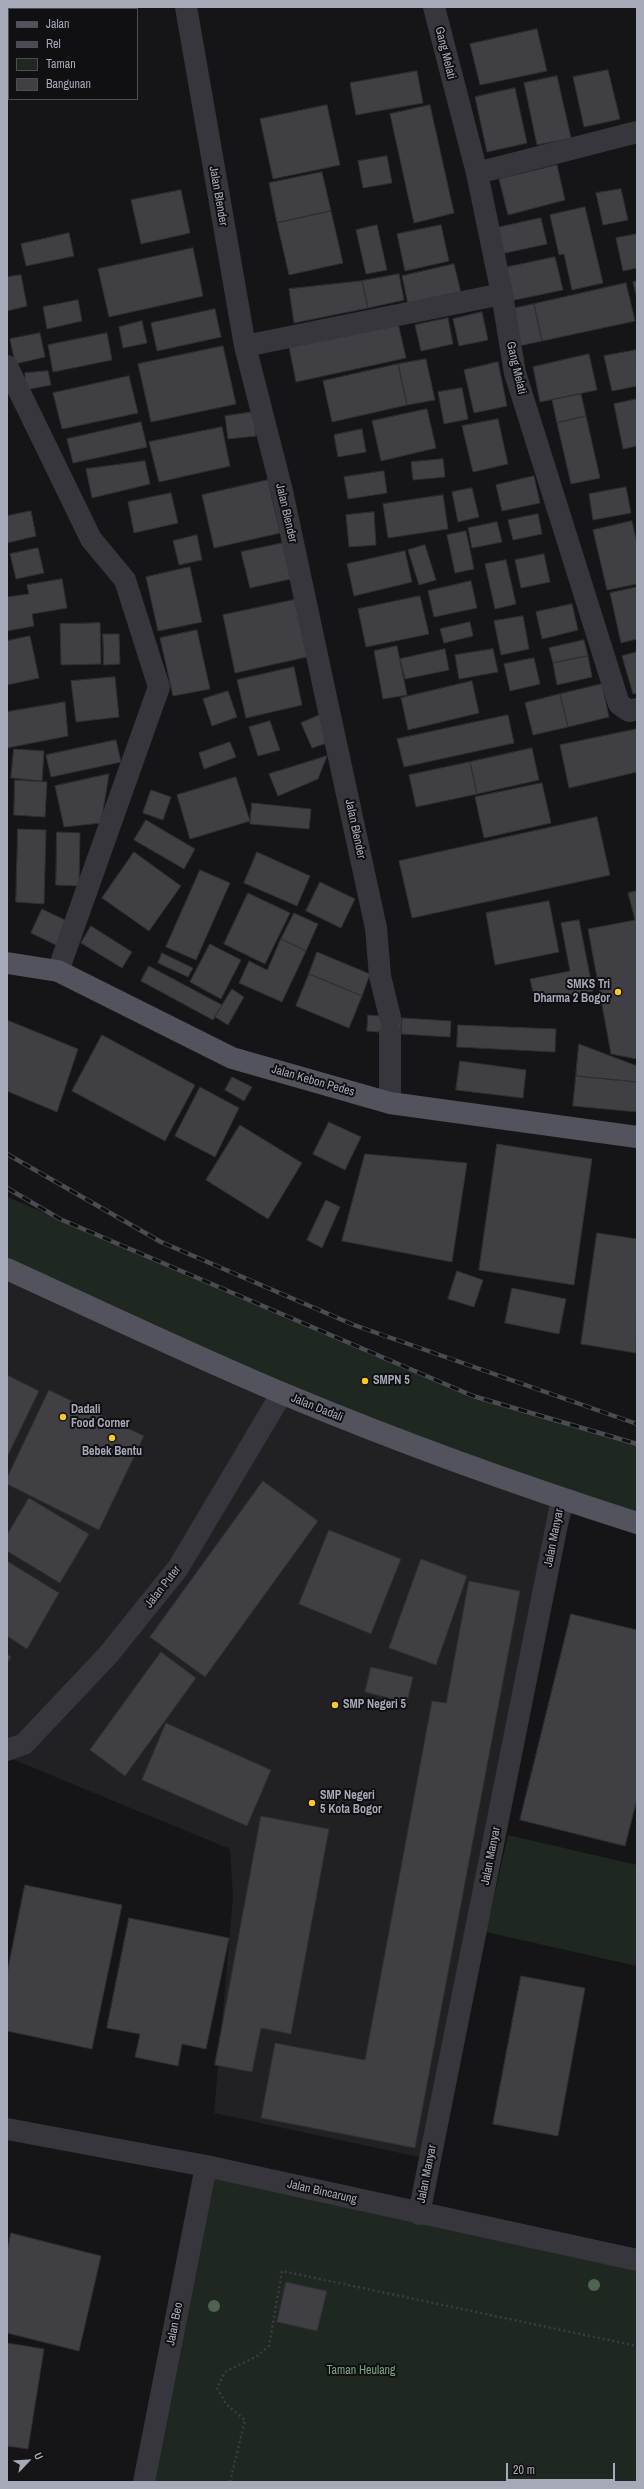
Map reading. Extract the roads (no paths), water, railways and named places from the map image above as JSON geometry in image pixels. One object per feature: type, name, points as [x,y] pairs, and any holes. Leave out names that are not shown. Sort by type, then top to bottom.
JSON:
[{"type":"main road","name":"Jalan Kebon Pedes","points":[[7,963],[58,971],[232,1058],[390,1103],[637,1137]]},
{"type":"main road","name":"Jalan Dadali","points":[[7,1269],[282,1394],[342,1418],[562,1499],[637,1523]]},
{"type":"street","name":"Jalan Blender","points":[[186,7],[245,346],[282,491],[376,928],[380,976],[390,1025],[390,1103]]},
{"type":"street","name":"Gang Melati","points":[[434,7],[477,173],[502,294],[515,373],[619,704],[629,711],[637,709]]},
{"type":"street","points":[[477,173],[637,132]]},
{"type":"street","points":[[245,346],[502,294]]},
{"type":"street","points":[[7,366],[91,538],[125,580],[159,687],[58,971]]},
{"type":"street","name":"Jalan Puter","points":[[7,1750],[24,1744],[98,1666],[178,1568],[282,1394]]},
{"type":"street","name":"Jalan Manyar","points":[[419,2214],[562,1499]]},
{"type":"street","name":"Jalan Bincarung","points":[[7,2129],[206,2166],[419,2214],[637,2260]]},
{"type":"street","name":"Jalan Beo","points":[[144,2482],[206,2166]]},
{"type":"railway","points":[[7,1154],[161,1242],[354,1325],[637,1424]]},
{"type":"railway","points":[[7,1188],[60,1219],[473,1396],[637,1444]]},
{"type":"place","name":"SMKS Tri Dharma 2 Bogor","points":[[618,992]]},
{"type":"place","name":"SMPN 5","points":[[365,1381]]},
{"type":"place","name":"Dadali Food Corner","points":[[63,1417]]},
{"type":"place","name":"Bebek Bentu","points":[[112,1438]]},
{"type":"place","name":"SMP Negeri 5","points":[[335,1705]]},
{"type":"place","name":"SMP Negeri 5 Kota Bogor","points":[[312,1803]]},
{"type":"park label","name":"Taman Heulang","points":[[361,2371]]}]
